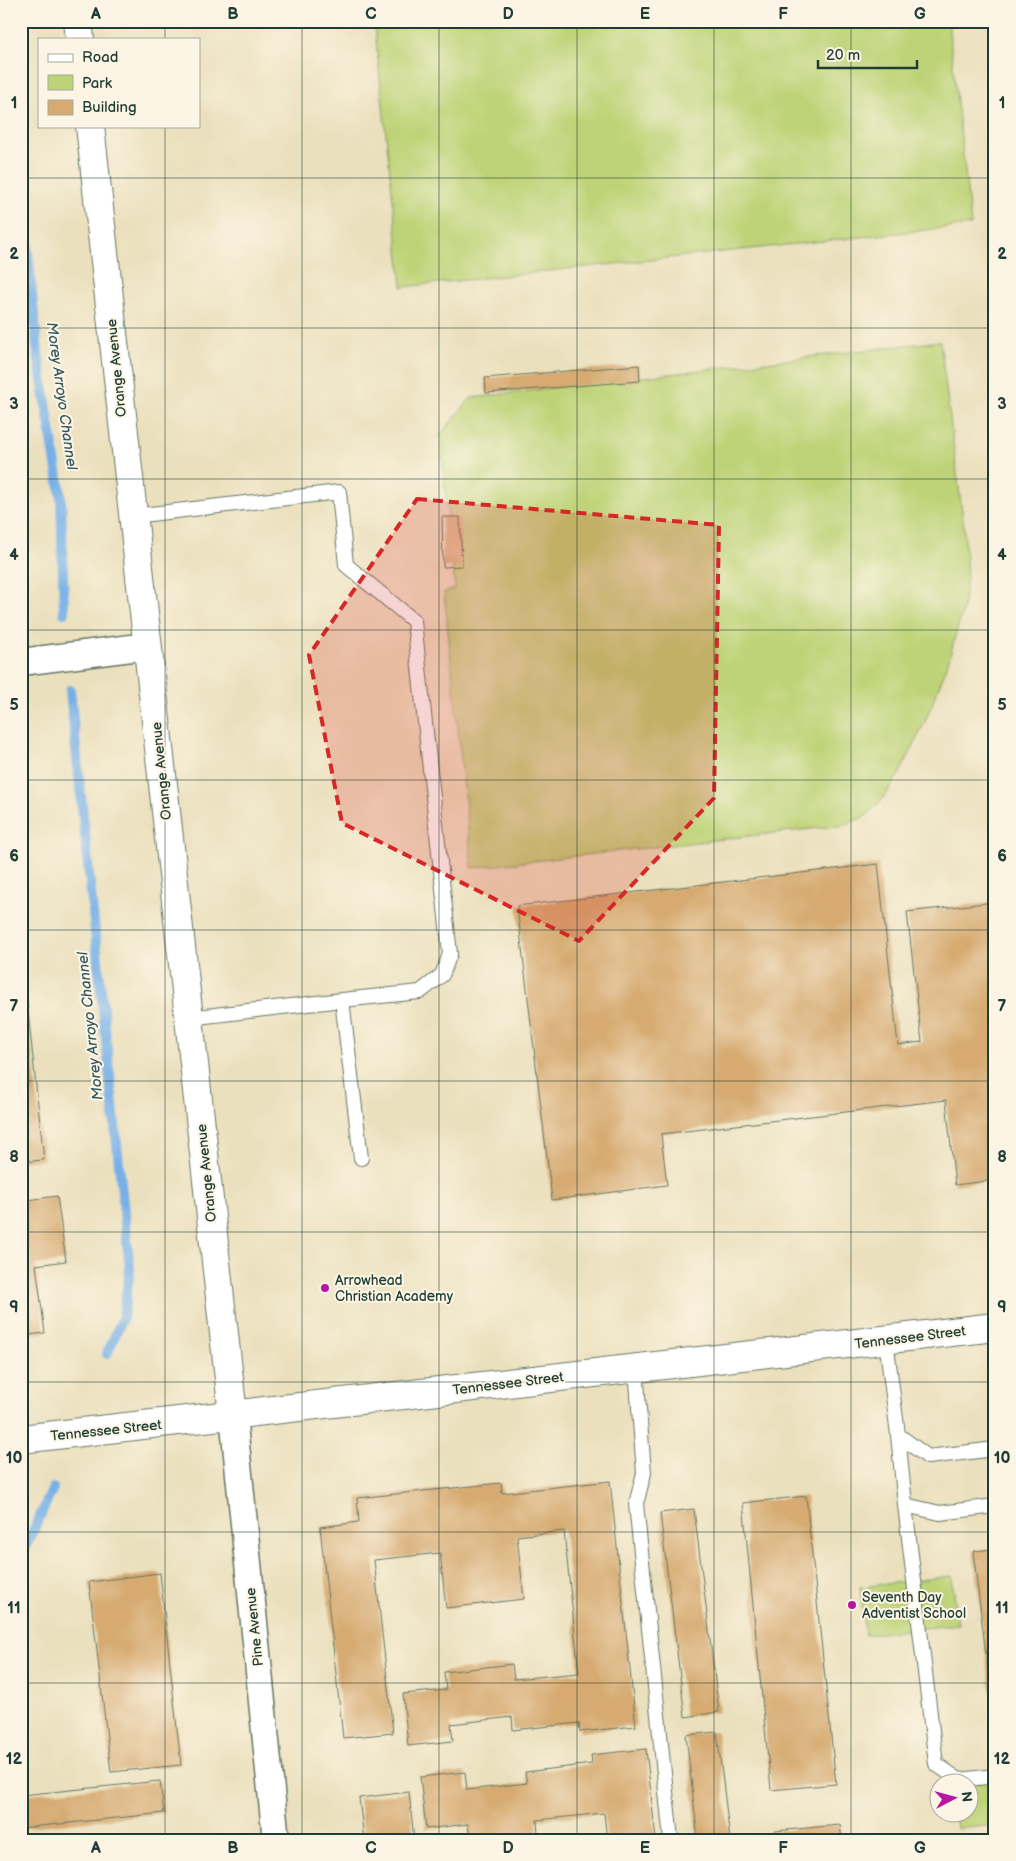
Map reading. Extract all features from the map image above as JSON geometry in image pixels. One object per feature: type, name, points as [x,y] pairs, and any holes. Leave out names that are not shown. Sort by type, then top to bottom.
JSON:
[{"type":"street","points":[[78,21],[80,38]]},
{"type":"street","name":"Orange Avenue","points":[[90,128],[233,1415]]},
{"type":"street","points":[[21,662],[147,646]]},
{"type":"street","name":"Tennessee Street","points":[[21,1439],[995,1327]]},
{"type":"street","name":"Pine Avenue","points":[[233,1415],[276,1840]]},
{"type":"lane","points":[[133,516],[338,492],[346,565],[414,621],[450,954],[442,975],[420,992],[189,1018]]},
{"type":"lane","points":[[342,1000],[361,1158]]},
{"type":"lane","points":[[886,1340],[936,1764],[959,1780],[995,1776]]},
{"type":"lane","points":[[636,1369],[644,1473],[636,1504],[671,1840]]},
{"type":"lane","points":[[898,1435],[928,1457],[995,1449]]},
{"type":"lane","points":[[906,1505],[940,1512],[995,1506]]},
{"type":"highlighted area","points":[[417,499],[719,525],[714,798],[579,941],[342,823],[309,655]]},
{"type":"green space","points":[[374,21],[948,21],[971,225],[402,287]]},
{"type":"green space","points":[[940,341],[964,527],[967,577],[963,609],[947,666],[925,722],[900,773],[881,801],[866,816],[845,825],[472,868],[444,592],[455,589],[440,435],[471,398]]},
{"type":"green space","points":[[952,1576],[958,1624],[865,1635],[860,1587]]},
{"type":"green space","points":[[995,1778],[995,1825],[957,1829],[956,1824],[978,1824],[978,1780]]},
{"type":"building","points":[[639,365],[640,381],[486,393],[485,378]]},
{"type":"building","points":[[442,517],[460,517],[462,566],[443,567]]},
{"type":"building","points":[[878,864],[898,1045],[922,1042],[907,912],[995,902],[995,1180],[955,1185],[946,1100],[661,1134],[667,1185],[552,1200],[517,906]]},
{"type":"building","points":[[24,975],[44,1160],[21,1162],[21,976]]},
{"type":"building","points":[[57,1196],[66,1261],[36,1265],[45,1333],[21,1336],[21,1201]]},
{"type":"building","points":[[610,1481],[636,1726],[580,1732],[579,1723],[513,1730],[512,1717],[451,1724],[453,1741],[408,1746],[403,1694],[446,1690],[444,1672],[512,1664],[514,1679],[579,1673],[564,1531],[517,1536],[524,1599],[446,1608],[440,1553],[374,1560],[393,1733],[343,1738],[320,1527],[359,1522],[357,1498],[501,1483],[502,1493]]},
{"type":"building","points":[[806,1496],[836,1784],[771,1790],[743,1503]]},
{"type":"building","points":[[694,1509],[719,1712],[685,1717],[660,1513]]},
{"type":"building","points":[[995,1549],[995,1718],[994,1718],[973,1551]]},
{"type":"building","points":[[160,1573],[181,1765],[111,1772],[89,1582]]},
{"type":"building","points":[[717,1732],[730,1840],[698,1840],[686,1735]]},
{"type":"building","points":[[646,1749],[656,1840],[607,1840],[604,1813],[537,1820],[538,1835],[496,1840],[470,1840],[468,1824],[426,1829],[420,1777],[465,1772],[467,1790],[527,1783],[525,1772],[592,1764],[591,1755]]},
{"type":"building","points":[[160,1781],[164,1813],[21,1828],[21,1795]]},
{"type":"building","points":[[409,1792],[414,1840],[364,1840],[359,1798]]},
{"type":"building","points":[[840,1825],[842,1840],[776,1840],[775,1831]]},
{"type":"waterway","name":"Morey Arroyo Channel","points":[[21,184],[38,354],[61,495],[64,613]]},
{"type":"waterway","name":"Morey Arroyo Channel","points":[[70,690],[130,1270],[123,1317],[107,1354]]},
{"type":"waterway","name":"Morey Arroyo Channel","points":[[21,1557],[53,1488]]},
{"type":"place","name":"Arrowhead Christian Academy","points":[[325,1288]]},
{"type":"place","name":"Seventh Day Adventist School","points":[[852,1605]]}]
